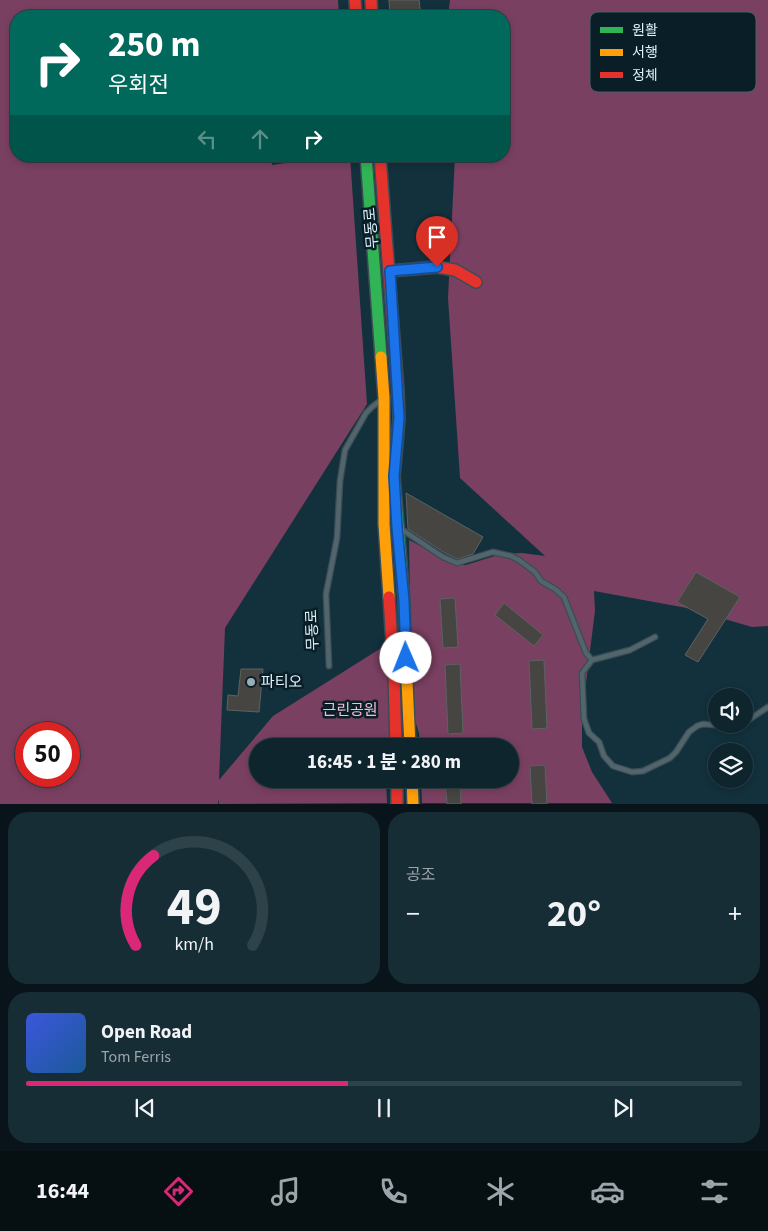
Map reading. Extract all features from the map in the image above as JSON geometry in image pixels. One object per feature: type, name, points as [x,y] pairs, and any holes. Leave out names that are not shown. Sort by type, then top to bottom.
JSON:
[{"type":"main road","name":"무동로","points":[[366,162],[384,398],[384,524],[394,677],[396,738]]},
{"type":"main road","name":"무동로","points":[[381,162],[390,271],[399,418],[394,476],[404,601],[410,738]]},
{"type":"main road","points":[[390,271],[437,267],[455,270],[476,282]]},
{"type":"main road","points":[[397,788],[398,804]]},
{"type":"main road","points":[[412,788],[413,804]]},
{"type":"lane","name":"무동로","points":[[329,666],[326,594],[337,538],[340,481],[345,450],[366,413],[384,398]]},
{"type":"lane","points":[[397,527],[443,558],[457,563],[493,552],[520,560],[535,572],[541,581],[555,588],[564,597],[586,653],[592,660]]},
{"type":"lane","points":[[655,637],[630,650],[592,660],[582,673],[584,719],[588,733],[599,742],[604,756],[614,766],[632,772],[642,771],[670,758],[689,732],[697,726],[708,724]]},
{"type":"lane","points":[[753,716],[768,707]]},
{"type":"green space","points":[[0,0],[338,0],[339,10],[10,10],[10,162],[272,162],[272,165],[292,162],[350,162],[367,404],[225,628],[219,780],[249,744],[249,788],[386,788],[387,803],[219,804],[218,798],[218,804],[0,804]]},
{"type":"green space","points":[[450,0],[768,0],[768,626],[752,627],[687,608],[594,591],[595,611],[582,714],[582,747],[592,772],[612,803],[422,803],[421,788],[519,788],[519,738],[419,738],[412,711],[409,540],[456,565],[466,565],[501,554],[522,553],[545,556],[460,478],[448,298],[455,162],[510,162],[510,10],[449,10]]},
{"type":"green space","name":"근린공원","points":[[386,645],[390,737],[254,738],[273,716]]},
{"type":"building","points":[[389,0],[419,0],[420,10],[390,10]]},
{"type":"building","points":[[406,493],[483,537],[473,554],[457,559],[408,529]]},
{"type":"building","points":[[696,572],[740,597],[698,662],[685,655],[708,619],[677,602]]},
{"type":"building","points":[[455,598],[458,647],[443,648],[440,599]]},
{"type":"building","points":[[504,603],[543,635],[534,646],[495,615]]},
{"type":"building","points":[[544,660],[547,728],[532,729],[529,661]]},
{"type":"building","points":[[460,664],[463,733],[448,734],[445,665]]},
{"type":"building","name":"파티오","points":[[241,669],[263,669],[259,712],[227,710],[228,695],[238,696]]},
{"type":"building","points":[[545,765],[547,804],[532,804],[530,766]]},
{"type":"building","points":[[446,788],[460,788],[461,804],[447,804]]},
{"type":"traffic: fast","points":[[366,162],[381,357]]},
{"type":"traffic: fast","points":[[397,443],[394,476],[404,601],[405,639]]},
{"type":"traffic: slow","points":[[381,357],[384,398],[384,524],[389,597]]},
{"type":"traffic: slow","points":[[405,639],[410,738]]},
{"type":"traffic: slow","points":[[412,788],[413,804]]},
{"type":"traffic: jam","points":[[355,0],[356,10]]},
{"type":"traffic: jam","points":[[371,0],[372,10]]},
{"type":"traffic: jam","points":[[380,162],[398,391],[399,418],[397,443]]},
{"type":"traffic: jam","points":[[390,271],[437,267],[455,270],[476,282]]},
{"type":"traffic: jam","points":[[389,597],[396,738]]},
{"type":"traffic: jam","points":[[397,788],[397,804]]},
{"type":"place","name":"파티오","points":[[251,682]]},
{"type":"route","points":[[406,658],[404,601],[394,476],[399,418],[390,271],[437,267]]}]
